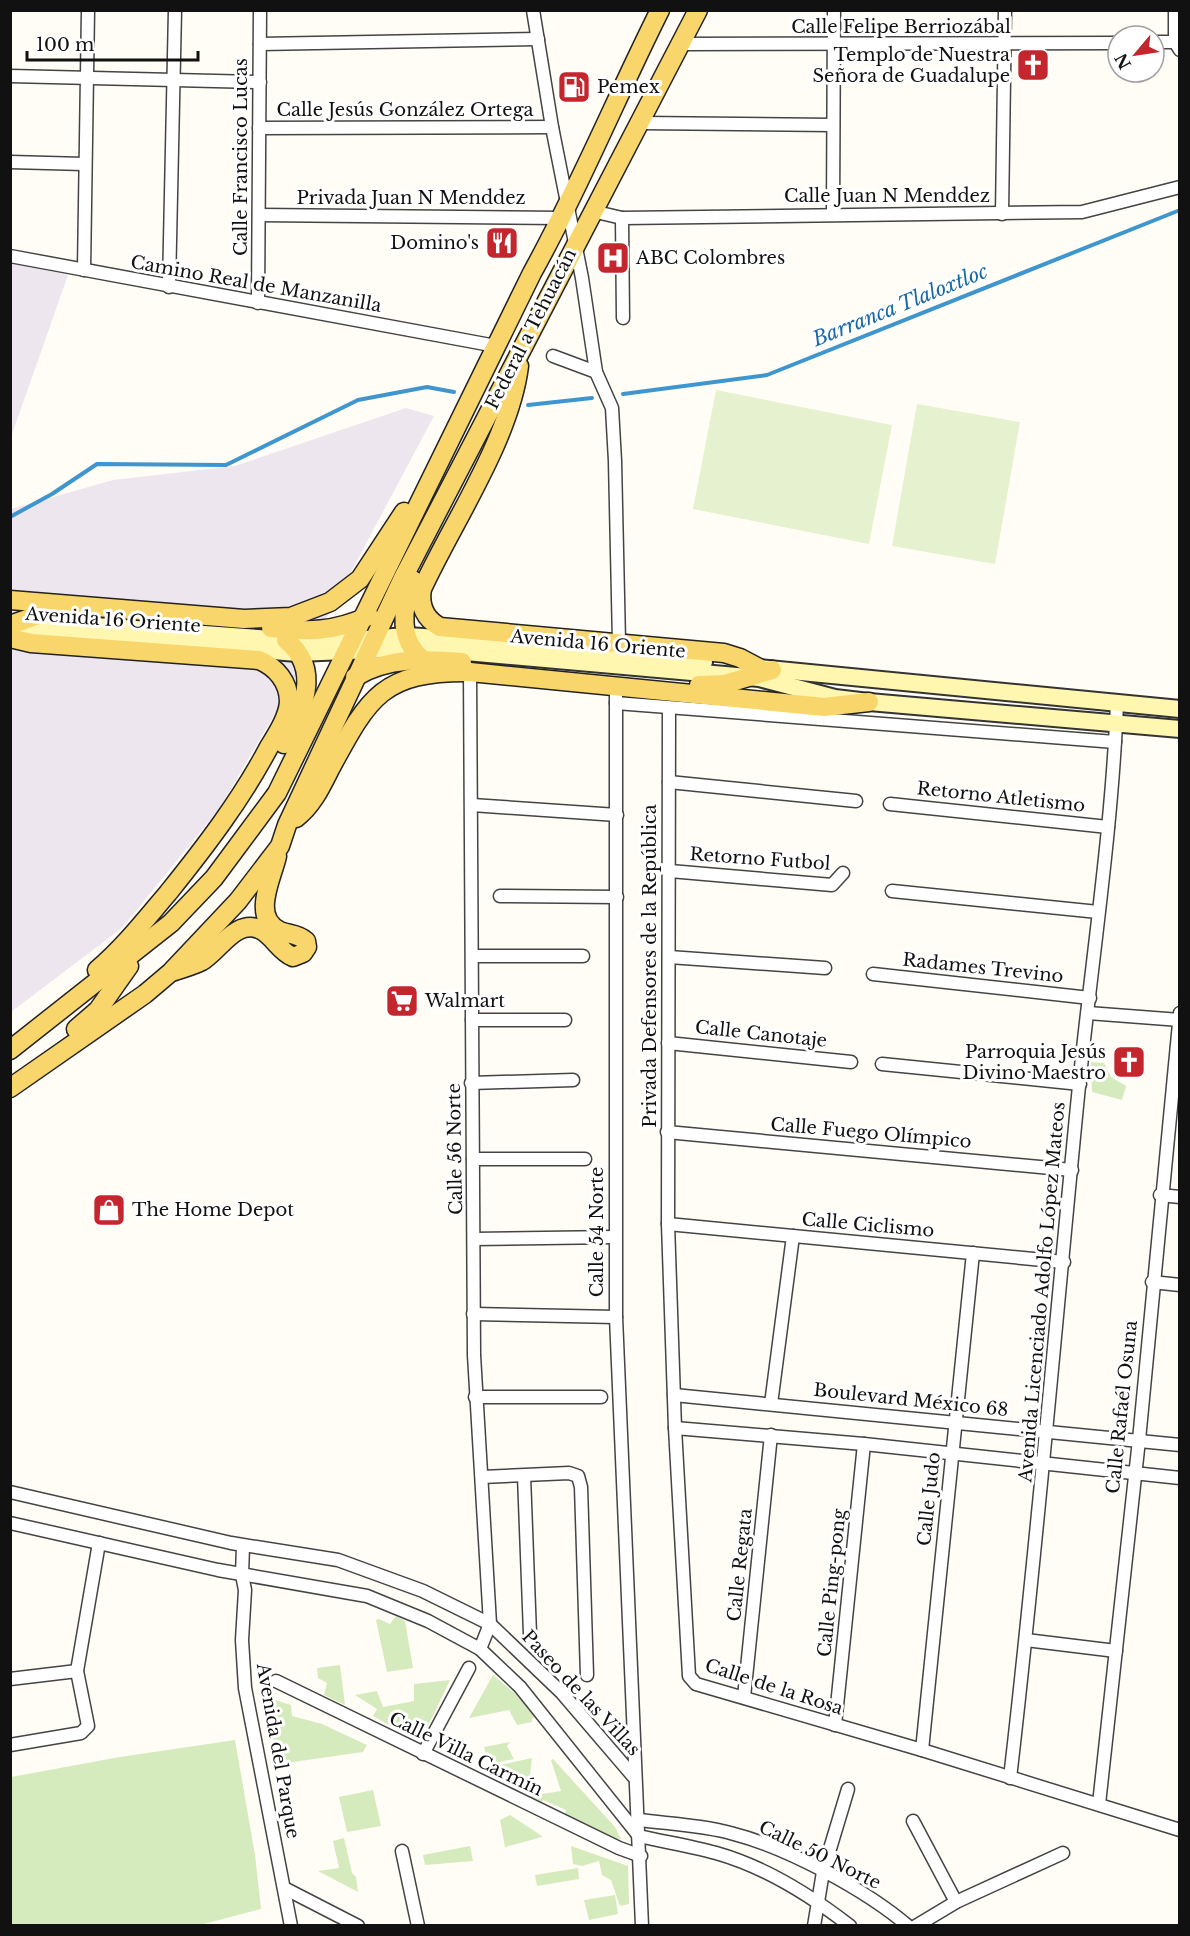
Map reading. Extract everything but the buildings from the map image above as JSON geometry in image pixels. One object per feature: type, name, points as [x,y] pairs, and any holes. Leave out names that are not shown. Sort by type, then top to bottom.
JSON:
[{"type":"main road","name":"Federal a Tehuacán","points":[[140,951],[171,923],[214,878],[278,794],[532,273],[565,214],[580,177],[660,10]]},
{"type":"main road","name":"Federal a Tehuacán","points":[[171,972],[203,961],[234,934],[248,928],[259,929],[271,937],[282,953],[293,957],[303,953],[307,947],[306,941],[300,935],[280,931],[272,924],[263,900],[287,825],[391,603],[592,211],[683,44],[698,10]]},
{"type":"main road","points":[[580,177],[584,202],[592,211]]},
{"type":"main road","points":[[532,273],[516,324],[516,384],[502,424],[422,589],[423,609],[430,621],[440,627],[723,653],[740,658],[759,672]]},
{"type":"main road","points":[[461,672],[414,648],[404,610],[413,581],[484,438],[516,361]]},
{"type":"main road","points":[[10,600],[244,619],[291,617],[330,602],[360,579],[402,516],[425,492]]},
{"type":"main road","points":[[15,623],[47,612],[74,609],[299,632],[333,629],[364,619],[391,603]]},
{"type":"main road","name":"Avenida 16 Oriente","points":[[15,623],[292,647]]},
{"type":"main road","name":"Avenida 16 Oriente","points":[[10,633],[69,634],[292,647],[372,645],[414,648],[595,651],[759,672],[1179,709]]},
{"type":"main road","points":[[10,638],[31,643],[259,660],[278,672],[289,698],[286,714],[263,759],[210,840],[134,934],[58,1006],[47,1024]]},
{"type":"main road","points":[[14,1085],[44,1055],[98,1010],[248,804],[301,713],[307,688],[292,647]]},
{"type":"main road","points":[[322,703],[357,675],[389,663],[414,648],[573,673],[708,686],[759,672]]},
{"type":"main road","points":[[287,825],[299,816],[316,796],[358,720],[379,695],[396,683],[416,675],[461,672],[573,673],[616,695],[824,707],[869,702]]},
{"type":"main road","name":"Avenida 16 Oriente","points":[[759,672],[787,684],[835,698],[1179,729]]},
{"type":"main road","points":[[14,1085],[145,994],[171,972],[238,901],[280,846]]},
{"type":"main road","points":[[10,1050],[140,951]]},
{"type":"street","points":[[84,270],[88,10]]},
{"type":"street","points":[[169,287],[175,10]]},
{"type":"street","name":"Calle Francisco Lucas","points":[[258,303],[260,10]]},
{"type":"street","points":[[533,10],[565,214],[575,244],[596,372],[612,408],[619,642]]},
{"type":"street","points":[[833,213],[834,10]]},
{"type":"street","points":[[1002,214],[1005,10]]},
{"type":"street","points":[[1175,10],[1177,46]]},
{"type":"street","points":[[260,44],[538,39]]},
{"type":"street","name":"Calle Felipe Berriozábal","points":[[683,44],[1106,43]]},
{"type":"street","name":"Calle Jesús González Ortega","points":[[10,76],[86,76],[260,82]]},
{"type":"street","points":[[641,123],[833,124]]},
{"type":"street","name":"Calle Jesús González Ortega","points":[[259,128],[552,127]]},
{"type":"street","points":[[10,162],[84,164]]},
{"type":"street","name":"Calle Juan N Menddez","points":[[592,211],[622,218],[833,213],[1002,214],[1030,211],[1092,211],[1179,187]]},
{"type":"street","name":"Privada Juan N Menddez","points":[[259,215],[565,214]]},
{"type":"street","points":[[622,218],[623,318]]},
{"type":"street","name":"Camino Real de Manzanilla","points":[[10,256],[496,346]]},
{"type":"street","points":[[553,356],[596,372]]},
{"type":"street","name":"Calle 56 Norte","points":[[461,672],[472,805],[471,1083],[476,1397],[490,1624]]},
{"type":"street","points":[[616,695],[669,708],[1115,742]]},
{"type":"street","name":"Calle 54 Norte","points":[[616,695],[616,1317],[633,1776],[639,1820],[642,1926]]},
{"type":"street","name":"Avenida Licenciado Adolfo López Mateos","points":[[1010,1778],[1045,1462],[1080,1084],[1108,827],[1117,702]]},
{"type":"street","name":"Privada Defensores de la República","points":[[668,1224],[669,708]]},
{"type":"street","points":[[669,782],[856,801]]},
{"type":"street","name":"Retorno Atletismo","points":[[890,804],[1108,827]]},
{"type":"street","points":[[472,805],[617,815]]},
{"type":"street","name":"Retorno Futbol","points":[[670,871],[832,885],[839,881],[843,873]]},
{"type":"street","points":[[892,891],[1098,912]]},
{"type":"street","points":[[500,896],[617,897]]},
{"type":"street","points":[[473,956],[583,956]]},
{"type":"street","points":[[669,957],[825,968]]},
{"type":"street","name":"Radames Trevino","points":[[873,974],[1089,998]]},
{"type":"street","points":[[1088,1013],[1179,1020]]},
{"type":"street","name":"Calle Rafaél Osuna","points":[[1099,1804],[1138,1440],[1160,1195],[1174,1110],[1179,1013]]},
{"type":"street","points":[[472,1020],[565,1020]]},
{"type":"street","name":"Calle Canotaje","points":[[668,1043],[851,1062]]},
{"type":"street","points":[[882,1064],[1080,1084]]},
{"type":"street","points":[[471,1083],[573,1080]]},
{"type":"street","name":"Calle Fuego Olímpico","points":[[668,1132],[1072,1170]]},
{"type":"street","points":[[473,1159],[585,1159]]},
{"type":"street","points":[[1160,1195],[1179,1197]]},
{"type":"street","name":"Calle Ciclismo","points":[[668,1224],[1064,1262]]},
{"type":"street","name":"Calle de la Rosa","points":[[668,1224],[675,1428],[689,1676],[696,1684],[922,1750],[1179,1830]]},
{"type":"street","points":[[474,1239],[615,1236]]},
{"type":"street","points":[[771,1404],[793,1236]]},
{"type":"street","name":"Calle Judo","points":[[922,1750],[973,1253]]},
{"type":"street","points":[[1152,1282],[1179,1285]]},
{"type":"street","points":[[474,1314],[616,1317]]},
{"type":"street","name":"Boulevard México 68","points":[[674,1395],[1179,1445]]},
{"type":"street","points":[[476,1397],[601,1397]]},
{"type":"street","points":[[675,1428],[864,1444],[1179,1478]]},
{"type":"street","name":"Calle Regata","points":[[744,1698],[771,1436]]},
{"type":"street","name":"Calle Ping-pong","points":[[835,1725],[864,1444]]},
{"type":"street","points":[[482,1477],[569,1473],[578,1476],[581,1487],[587,1675]]},
{"type":"street","points":[[524,1476],[530,1634]]},
{"type":"street","name":"Paseo de las Villas","points":[[10,1492],[237,1544],[338,1560],[423,1591],[490,1624],[554,1685],[633,1776]]},
{"type":"street","points":[[10,1523],[242,1575],[367,1596],[428,1622],[480,1649],[520,1687],[639,1836],[718,1854],[759,1870],[818,1900],[850,1926]]},
{"type":"street","points":[[10,1745],[85,1731],[88,1726],[77,1671],[99,1543]]},
{"type":"street","name":"Avenida del Parque","points":[[237,1544],[245,1590],[242,1640],[245,1688],[286,1889],[291,1926]]},
{"type":"street","points":[[480,1649],[490,1624]]},
{"type":"street","points":[[1026,1640],[1116,1652]]},
{"type":"street","points":[[423,1754],[469,1668]]},
{"type":"street","points":[[10,1679],[77,1671]]},
{"type":"street","name":"Calle Villa Carmín","points":[[276,1681],[619,1848],[641,1856]]},
{"type":"street","points":[[814,1926],[823,1872],[848,1789]]},
{"type":"street","name":"Calle 50 Norte","points":[[639,1820],[735,1834],[823,1872],[891,1911],[908,1926]]},
{"type":"street","points":[[913,1821],[956,1902]]},
{"type":"street","points":[[402,1851],[418,1926]]},
{"type":"street","points":[[916,1926],[956,1902],[1063,1853]]},
{"type":"street","points":[[286,1889],[358,1926]]},
{"type":"shaded area","points":[[10,263],[68,275],[11,437]]},
{"type":"shaded area","points":[[406,408],[434,416],[279,707],[219,809],[122,928],[11,1012],[11,509],[113,480],[235,466]]},
{"type":"green space","points":[[716,390],[892,425],[869,544],[693,509]]},
{"type":"green space","points":[[917,404],[1020,422],[995,564],[892,546]]},
{"type":"green space","points":[[1091,1062],[1104,1063],[1111,1077],[1126,1086],[1122,1100],[1092,1092]]},
{"type":"green space","points":[[396,1616],[405,1621],[413,1668],[387,1672],[376,1620],[390,1624]]},
{"type":"green space","points":[[340,1665],[345,1705],[324,1695],[327,1683],[318,1678],[317,1668]]},
{"type":"green space","points":[[493,1675],[538,1713],[539,1717],[532,1718],[532,1722],[517,1725],[509,1710],[469,1718]]},
{"type":"green space","points":[[450,1680],[427,1728],[407,1718],[398,1730],[373,1716],[377,1709],[355,1695],[377,1691],[383,1707],[414,1701],[414,1684]]},
{"type":"green space","points":[[272,1699],[291,1705],[292,1716],[322,1724],[367,1745],[363,1752],[286,1763],[281,1745],[272,1738],[268,1707]]},
{"type":"green space","points":[[235,1740],[255,1855],[261,1909],[200,1925],[11,1925],[11,1777],[120,1757]]},
{"type":"green space","points":[[510,1742],[507,1746],[514,1759],[489,1764],[484,1747]]},
{"type":"green space","points":[[532,1758],[530,1775],[535,1776],[534,1780],[495,1766]]},
{"type":"green space","points":[[553,1759],[615,1827],[621,1839],[590,1837],[564,1819],[566,1810],[543,1800],[539,1806],[524,1797],[561,1791],[551,1760]]},
{"type":"green space","points":[[373,1790],[381,1826],[347,1832],[339,1797]]},
{"type":"green space","points":[[510,1815],[542,1837],[505,1847],[500,1820]]},
{"type":"green space","points":[[344,1838],[352,1873],[356,1877],[358,1892],[318,1871],[339,1868],[333,1841]]},
{"type":"green space","points":[[470,1846],[473,1861],[425,1865],[423,1855]]},
{"type":"green space","points":[[571,1846],[628,1866],[629,1904],[620,1906],[611,1880],[602,1875],[599,1861],[582,1866],[573,1864]]},
{"type":"green space","points":[[578,1868],[579,1879],[537,1886],[535,1875]]},
{"type":"green space","points":[[615,1895],[618,1914],[589,1920],[584,1900]]},
{"type":"waterway","name":"Barranca Tlaloxtloc","points":[[623,394],[767,375],[1180,210]]},
{"type":"waterway","name":"Barranca Tlaloxtloc","points":[[10,517],[52,494],[97,464],[226,465],[358,400],[427,387],[454,392]]},
{"type":"waterway","name":"Barranca Tlaloxtloc","points":[[528,405],[592,398]]},
{"type":"place","name":"Templo de Nuestra Señora de Guadalupe","points":[[1033,65]]},
{"type":"place","name":"Pemex","points":[[574,87]]},
{"type":"place","name":"Domino's","points":[[502,243]]},
{"type":"place","name":"ABC Colombres","points":[[613,258]]},
{"type":"place","name":"Walmart","points":[[402,1001]]},
{"type":"place","name":"Parroquia Jesús Divino Maestro","points":[[1129,1062]]},
{"type":"place","name":"The Home Depot","points":[[109,1210]]}]
